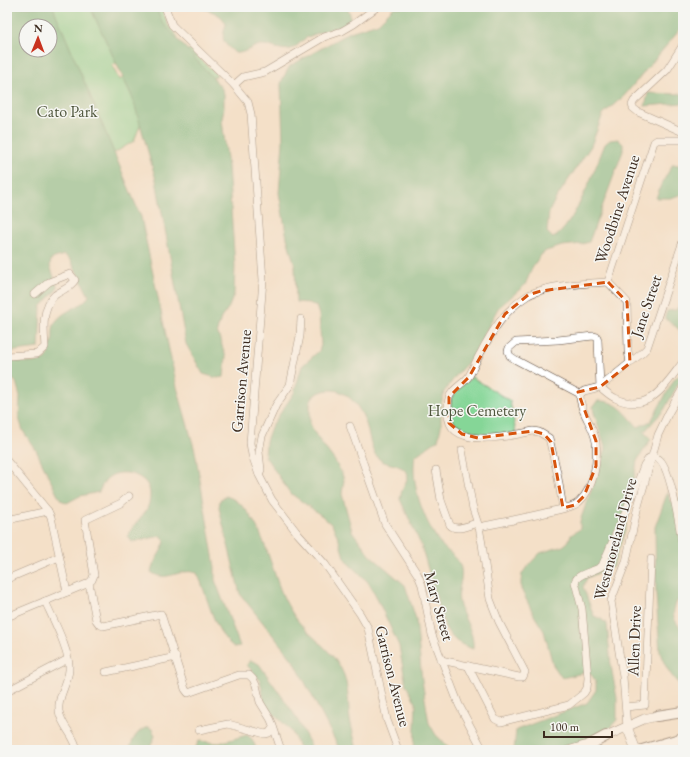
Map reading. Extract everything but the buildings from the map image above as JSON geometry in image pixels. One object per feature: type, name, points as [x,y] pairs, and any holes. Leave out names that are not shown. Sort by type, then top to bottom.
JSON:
[{"type":"highway","points":[[658,716],[683,711]]},
{"type":"highway","points":[[580,750],[606,736]]},
{"type":"highway","points":[[642,750],[683,738]]},
{"type":"highway","points":[[677,750],[683,748]]},
{"type":"main road","points":[[606,736],[644,720],[658,716]]},
{"type":"main road","name":"Westmoreland Drive","points":[[627,727],[636,750]]},
{"type":"street","name":"Garrison Avenue","points":[[165,7],[172,25],[234,85],[248,102],[251,114],[263,280],[250,443],[252,455],[259,475],[272,500],[298,534],[325,564],[368,628],[387,720],[398,750]]},
{"type":"street","points":[[234,85],[243,77],[265,72],[324,36],[342,31],[377,7]]},
{"type":"street","points":[[683,45],[667,70],[632,105],[638,112],[683,132]]},
{"type":"street","name":"Woodbine Avenue","points":[[563,508],[549,438],[539,432],[533,431],[489,439],[462,434],[453,428],[449,422],[449,397],[454,390],[469,377],[492,331],[505,314],[528,295],[541,290],[608,282],[654,142],[657,140],[683,140]]},
{"type":"street","name":"Jane Street","points":[[580,394],[584,391],[600,387],[647,348],[683,241]]},
{"type":"street","points":[[7,356],[37,354],[44,347],[45,314],[47,305],[54,296],[71,286],[75,280],[70,274],[49,282],[35,294]]},
{"type":"street","points":[[608,282],[627,302],[628,351],[630,363]]},
{"type":"street","points":[[259,475],[261,470],[260,452],[262,436],[276,405],[290,384],[300,336],[301,319]]},
{"type":"street","points":[[436,470],[441,500],[452,528],[456,529],[512,521],[575,505],[584,496],[594,476],[597,453],[596,441],[581,404],[580,394],[510,356],[508,352],[509,348],[516,342],[597,336],[600,387],[614,398],[623,402],[635,404],[644,402],[659,392],[683,362]]},
{"type":"street","name":"Westmoreland Drive","points":[[627,727],[623,677],[611,601],[626,562],[637,510],[662,425],[683,388]]},
{"type":"street","name":"Mary Street","points":[[350,426],[385,524],[418,575],[422,585],[432,635],[441,660],[459,705],[476,734],[483,750]]},
{"type":"street","points":[[441,660],[519,677],[523,677],[525,672],[499,622],[490,599],[478,525],[462,450]]},
{"type":"street","points":[[468,666],[495,719],[502,722],[544,710],[565,706],[578,699],[584,693],[587,688],[588,678],[582,609],[575,582],[576,578],[579,575],[597,570],[602,566],[644,465],[649,458],[658,458],[662,462],[667,475],[674,496],[683,548]]},
{"type":"street","points":[[7,461],[48,511],[51,517],[67,592]]},
{"type":"street","points":[[7,617],[89,583],[94,575],[85,520],[121,503],[129,496]]},
{"type":"street","points":[[7,520],[48,511]]},
{"type":"street","points":[[7,579],[59,557]]},
{"type":"street","name":"Allen Drive","points":[[626,707],[645,705],[651,559]]},
{"type":"street","points":[[89,583],[96,620],[103,626],[161,614],[185,689],[188,693],[239,675],[249,676],[253,679],[260,702],[271,720],[280,748]]},
{"type":"street","points":[[45,601],[68,659],[69,671],[58,710],[74,740],[77,750]]},
{"type":"street","points":[[106,672],[176,657]]},
{"type":"street","points":[[7,691],[68,659]]},
{"type":"street","points":[[199,730],[228,724],[265,734],[269,733],[273,728]]},
{"type":"street","points":[[568,750],[606,736]]},
{"type":"highlighted area","points":[[608,282],[627,302],[630,363],[600,387],[578,392],[596,441],[596,466],[584,496],[575,505],[563,508],[551,442],[544,434],[533,431],[478,438],[462,434],[449,423],[449,397],[469,377],[505,314],[528,295],[541,291]]},
{"type":"green space","name":"Cato Park","points":[[7,7],[161,7],[168,25],[178,37],[112,65],[119,80],[190,49],[217,75],[140,121],[141,123],[134,141],[42,197]]},
{"type":"green space","points":[[7,7],[53,7],[58,18],[18,18],[18,58],[58,58],[58,19],[141,217],[177,387],[195,451],[215,567],[215,580],[240,646],[234,647],[221,633],[197,573],[185,572],[162,576],[151,572],[165,541],[161,536],[132,542],[128,536],[145,512],[150,501],[149,488],[146,482],[135,475],[128,473],[115,474],[103,483],[99,492],[80,496],[67,503],[61,500],[57,494],[36,450],[23,431],[19,418],[20,396],[16,382],[7,375],[7,361],[12,360],[32,363],[46,360],[52,342],[54,323],[64,314],[86,300],[89,296],[70,259],[64,255],[51,259],[50,266],[58,288],[41,307],[39,348],[7,352]]},
{"type":"green space","points":[[90,7],[156,7],[162,22],[221,87],[224,94],[222,120],[228,166],[235,266],[234,294],[229,307],[221,318],[217,331],[226,357],[224,377],[217,378],[203,374],[186,344],[156,180],[133,99]]},
{"type":"green space","points":[[198,7],[291,7],[305,12],[319,7],[346,7],[350,13],[350,17],[349,24],[308,37],[296,47],[291,49],[283,50],[260,45],[235,53],[227,46],[223,37],[226,24],[224,20],[214,12]]},
{"type":"green space","points":[[394,7],[683,7],[683,26],[624,96],[603,114],[591,146],[555,200],[549,212],[547,232],[553,238],[561,232],[576,210],[605,144],[610,140],[618,139],[623,144],[623,151],[589,242],[562,246],[546,251],[541,255],[533,266],[525,285],[498,308],[472,358],[458,373],[444,392],[441,405],[441,427],[438,440],[415,456],[414,467],[416,490],[424,513],[440,543],[455,557],[461,568],[462,573],[458,597],[472,636],[473,649],[457,641],[451,636],[445,627],[421,545],[400,499],[408,474],[401,467],[384,462],[377,457],[372,446],[364,418],[353,401],[343,393],[328,390],[313,396],[310,402],[310,424],[317,437],[335,461],[344,480],[342,494],[352,531],[370,555],[405,585],[416,619],[422,680],[429,723],[436,735],[452,750],[414,750],[416,703],[406,685],[399,646],[375,594],[368,582],[348,563],[344,557],[338,537],[332,525],[290,493],[265,456],[266,441],[271,427],[294,393],[302,366],[319,351],[321,345],[319,315],[316,306],[309,303],[296,302],[295,266],[287,238],[279,193],[283,142],[281,84],[290,66],[350,32],[378,23]]},
{"type":"green space","points":[[648,93],[683,94],[683,103],[645,106]]},
{"type":"green space","points":[[673,164],[683,166],[683,194],[670,198],[656,198],[661,185]]},
{"type":"green space","points":[[683,306],[683,337],[680,330],[665,317],[667,311],[676,310],[678,307]]},
{"type":"green space","points":[[681,375],[681,379],[664,410],[644,432],[651,439],[637,461],[626,527],[613,567],[587,578],[583,587],[594,616],[607,624],[611,666],[617,698],[617,720],[602,736],[595,739],[550,750],[514,750],[516,730],[587,703],[596,690],[596,683],[588,672],[562,678],[553,665],[544,631],[521,589],[522,574],[540,553],[563,546],[568,542],[571,535],[580,529],[580,521],[606,449],[593,407],[597,401],[604,401],[616,405],[625,412],[638,427],[651,421],[675,378]]},
{"type":"green space","name":"Hope Cemetery","points":[[472,377],[510,401],[516,433],[478,437],[459,430],[451,420],[451,398],[458,389]]},
{"type":"green space","points":[[668,491],[670,502],[683,498],[683,598],[677,601],[674,610],[674,617],[683,630],[683,686],[676,681],[669,671],[660,652],[656,595],[655,527]]},
{"type":"green space","points":[[226,496],[238,502],[256,524],[278,584],[292,613],[327,650],[341,668],[347,686],[350,720],[357,750],[340,750],[295,663],[240,594],[219,508],[220,500]]},
{"type":"green space","points":[[250,660],[259,664],[295,715],[313,750],[300,750],[292,732],[265,705],[260,680],[247,665]]},
{"type":"green space","points":[[148,727],[152,729],[155,736],[149,750],[129,750],[136,736]]},
{"type":"green space","points":[[247,735],[252,739],[257,750],[194,750],[199,741],[219,743]]}]
